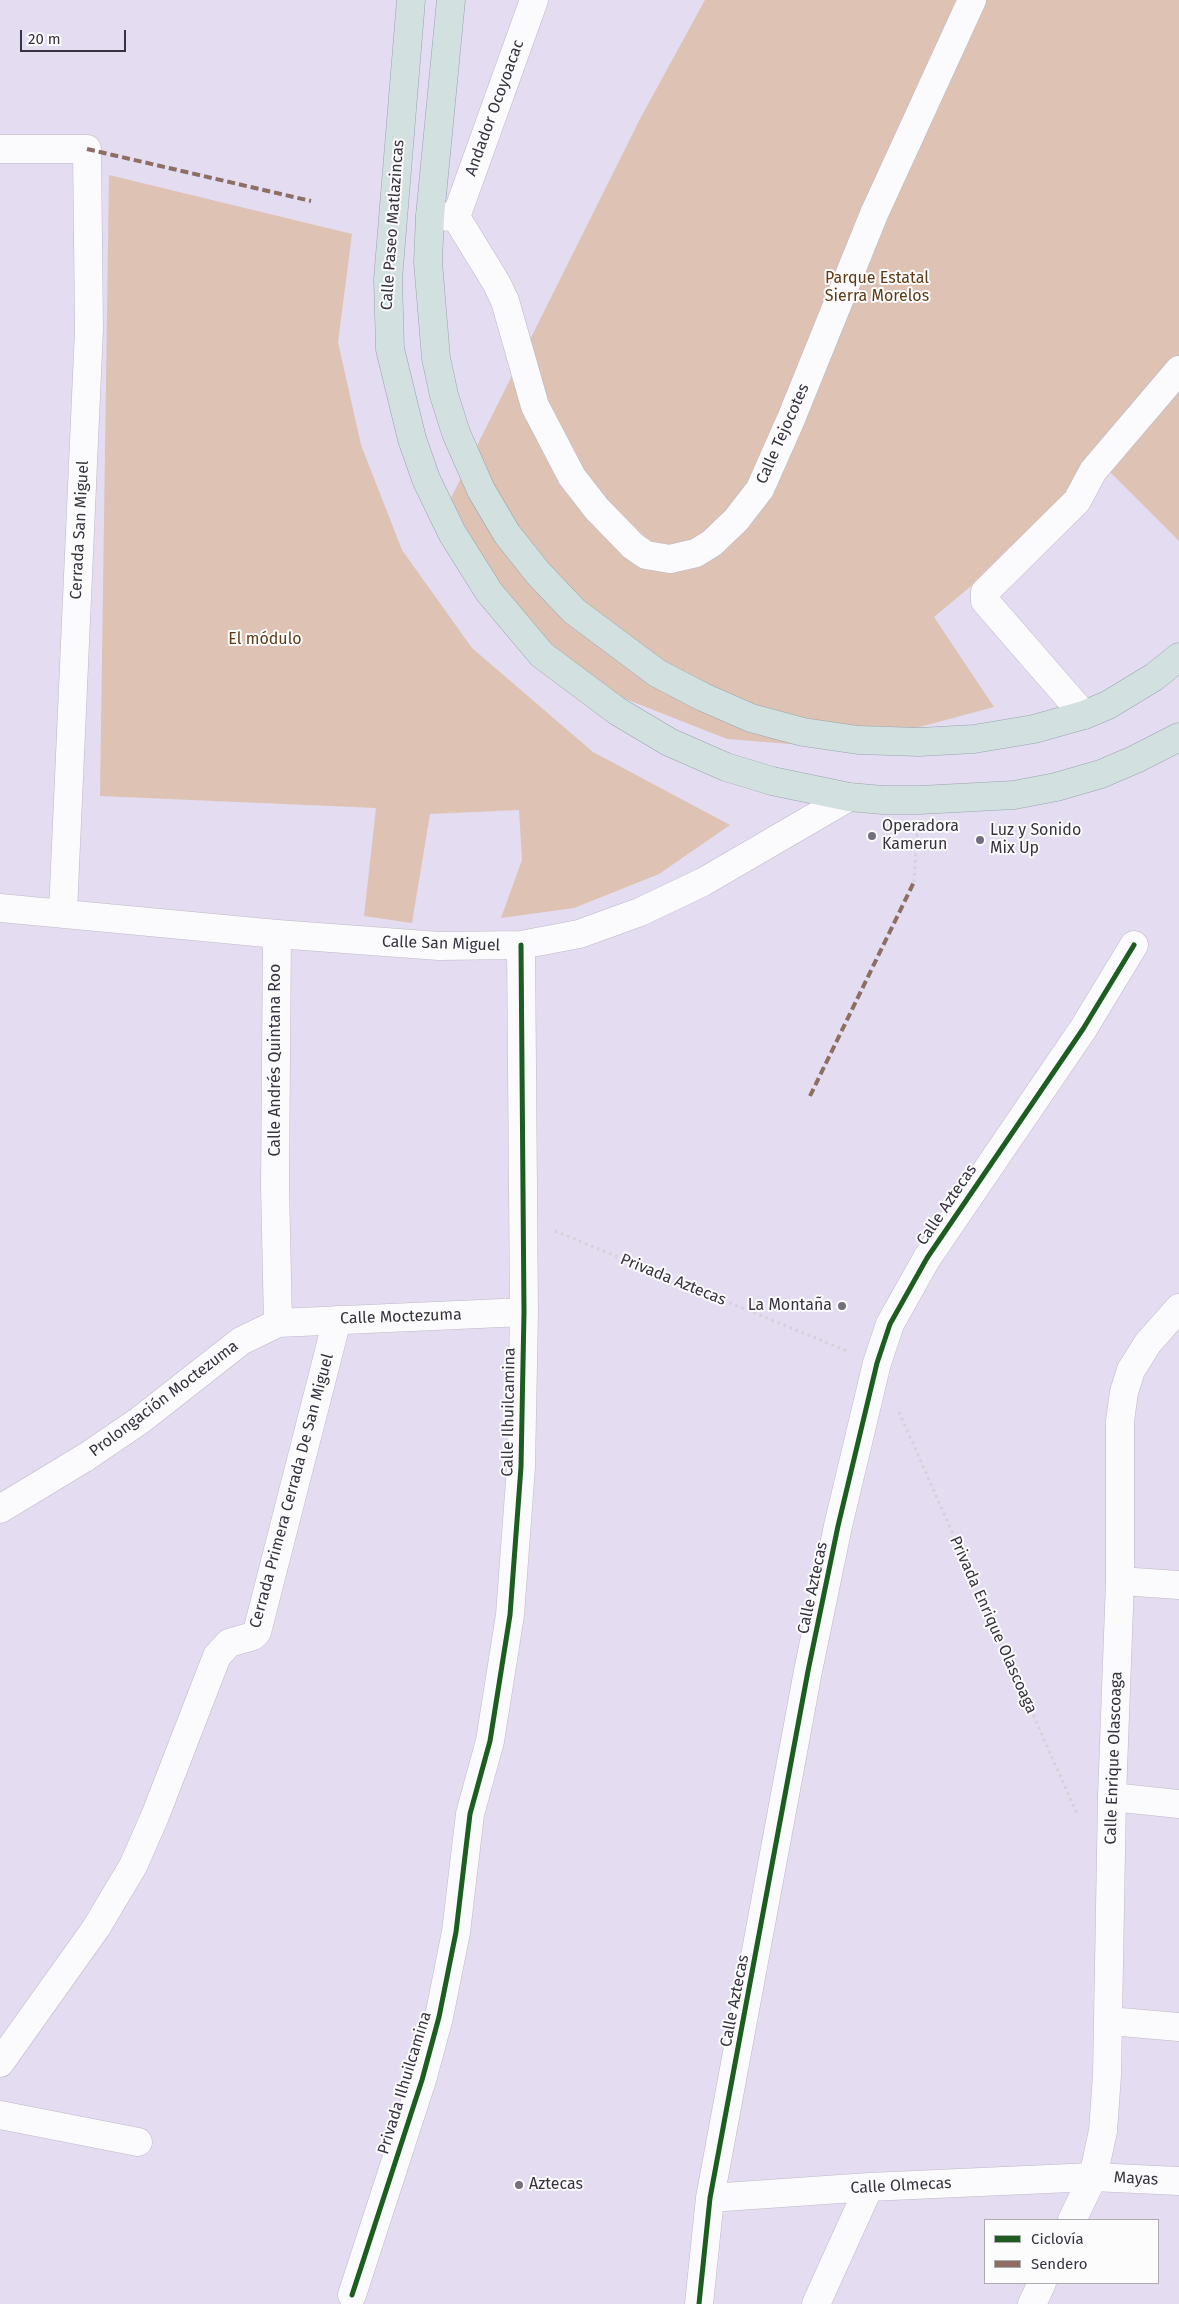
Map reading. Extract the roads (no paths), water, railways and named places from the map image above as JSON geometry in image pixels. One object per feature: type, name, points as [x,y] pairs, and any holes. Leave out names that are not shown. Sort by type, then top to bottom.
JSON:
[{"type":"highway","name":"Calle Paseo Matlazincas","points":[[411,0],[392,219],[387,316],[390,349],[412,439],[426,479],[452,533],[489,592],[542,654],[617,711],[669,742],[726,767],[772,782],[849,797],[883,800],[920,800],[1014,795],[1056,787],[1101,774],[1179,737]]},
{"type":"highway","points":[[451,0],[443,216],[428,262],[436,358],[444,395],[456,433],[481,490],[508,534],[538,573],[574,611],[657,673],[703,697],[751,718],[803,732],[858,740],[919,742],[974,739],[1034,729],[1084,715],[1108,705],[1154,677],[1179,657]]},
{"type":"street","name":"Andador Ocoyoacac","points":[[443,216],[534,0]]},
{"type":"street","name":"Calle Tejocotes","points":[[443,216],[497,284],[505,301],[535,406],[572,477],[597,509],[633,546],[646,555],[670,560],[696,553],[712,543],[736,520],[760,489],[788,427],[874,214],[972,0]]},
{"type":"street","name":"Cerrada San Miguel","points":[[0,149],[87,149],[89,329],[63,912]]},
{"type":"street","points":[[1084,715],[985,601],[985,592],[1077,501],[1092,471],[1179,370]]},
{"type":"street","name":"Calle San Miguel","points":[[0,908],[63,912],[277,934],[439,946],[521,945],[579,934],[640,912],[702,882],[849,797]]},
{"type":"street","name":"Calle Andrés Quintana Roo","points":[[277,934],[275,1186],[278,1323]]},
{"type":"street","name":"Calle Ilhuilcamina","points":[[461,1874],[470,1814],[490,1741],[510,1615],[521,1467],[524,1225],[521,945]]},
{"type":"street","name":"Calle Aztecas","points":[[699,2304],[710,2198],[808,1671],[838,1526],[877,1363],[890,1324],[927,1258],[1083,1029],[1134,945]]},
{"type":"street","name":"Calle Enrique Olascoaga","points":[[1072,2219],[1093,2177],[1103,2131],[1109,2021],[1112,1797],[1120,1581],[1120,1422],[1124,1392],[1132,1370],[1148,1343],[1179,1308]]},
{"type":"street","name":"Calle Moctezuma","points":[[278,1323],[524,1312]]},
{"type":"street","name":"Cerrada Primera Cerrada De San Miguel","points":[[0,2063],[96,1928],[133,1866],[155,1816],[217,1656],[229,1643],[253,1636],[257,1632],[337,1320]]},
{"type":"street","name":"Prolongación Moctezuma","points":[[0,1509],[86,1457],[139,1421],[241,1341],[278,1323]]},
{"type":"street","points":[[1120,1581],[1179,1585]]},
{"type":"street","points":[[1112,1797],[1179,1804]]},
{"type":"street","name":"Privada Ilhuilcamina","points":[[352,2295],[422,2080],[439,2017],[456,1932],[461,1874]]},
{"type":"street","points":[[1109,2021],[1179,2026]]},
{"type":"street","points":[[0,2115],[138,2142]]},
{"type":"street","name":"Calle Olmecas","points":[[710,2198],[869,2187],[1093,2177]]},
{"type":"street","name":"Mayas","points":[[1093,2177],[1179,2182]]},
{"type":"street","points":[[816,2304],[869,2187]]},
{"type":"street","points":[[1032,2304],[1042,2284]]},
{"type":"place","name":"Operadora Kamerun","points":[[872,836]]},
{"type":"place","name":"Luz y Sonido Mix Up","points":[[980,840]]},
{"type":"place","name":"La Montaña","points":[[842,1306]]},
{"type":"place","name":"Aztecas","points":[[519,2185]]},
{"type":"park label","name":"Parque Estatal Sierra Morelos","points":[[877,288]]},
{"type":"park label","name":"El módulo","points":[[265,640]]}]
